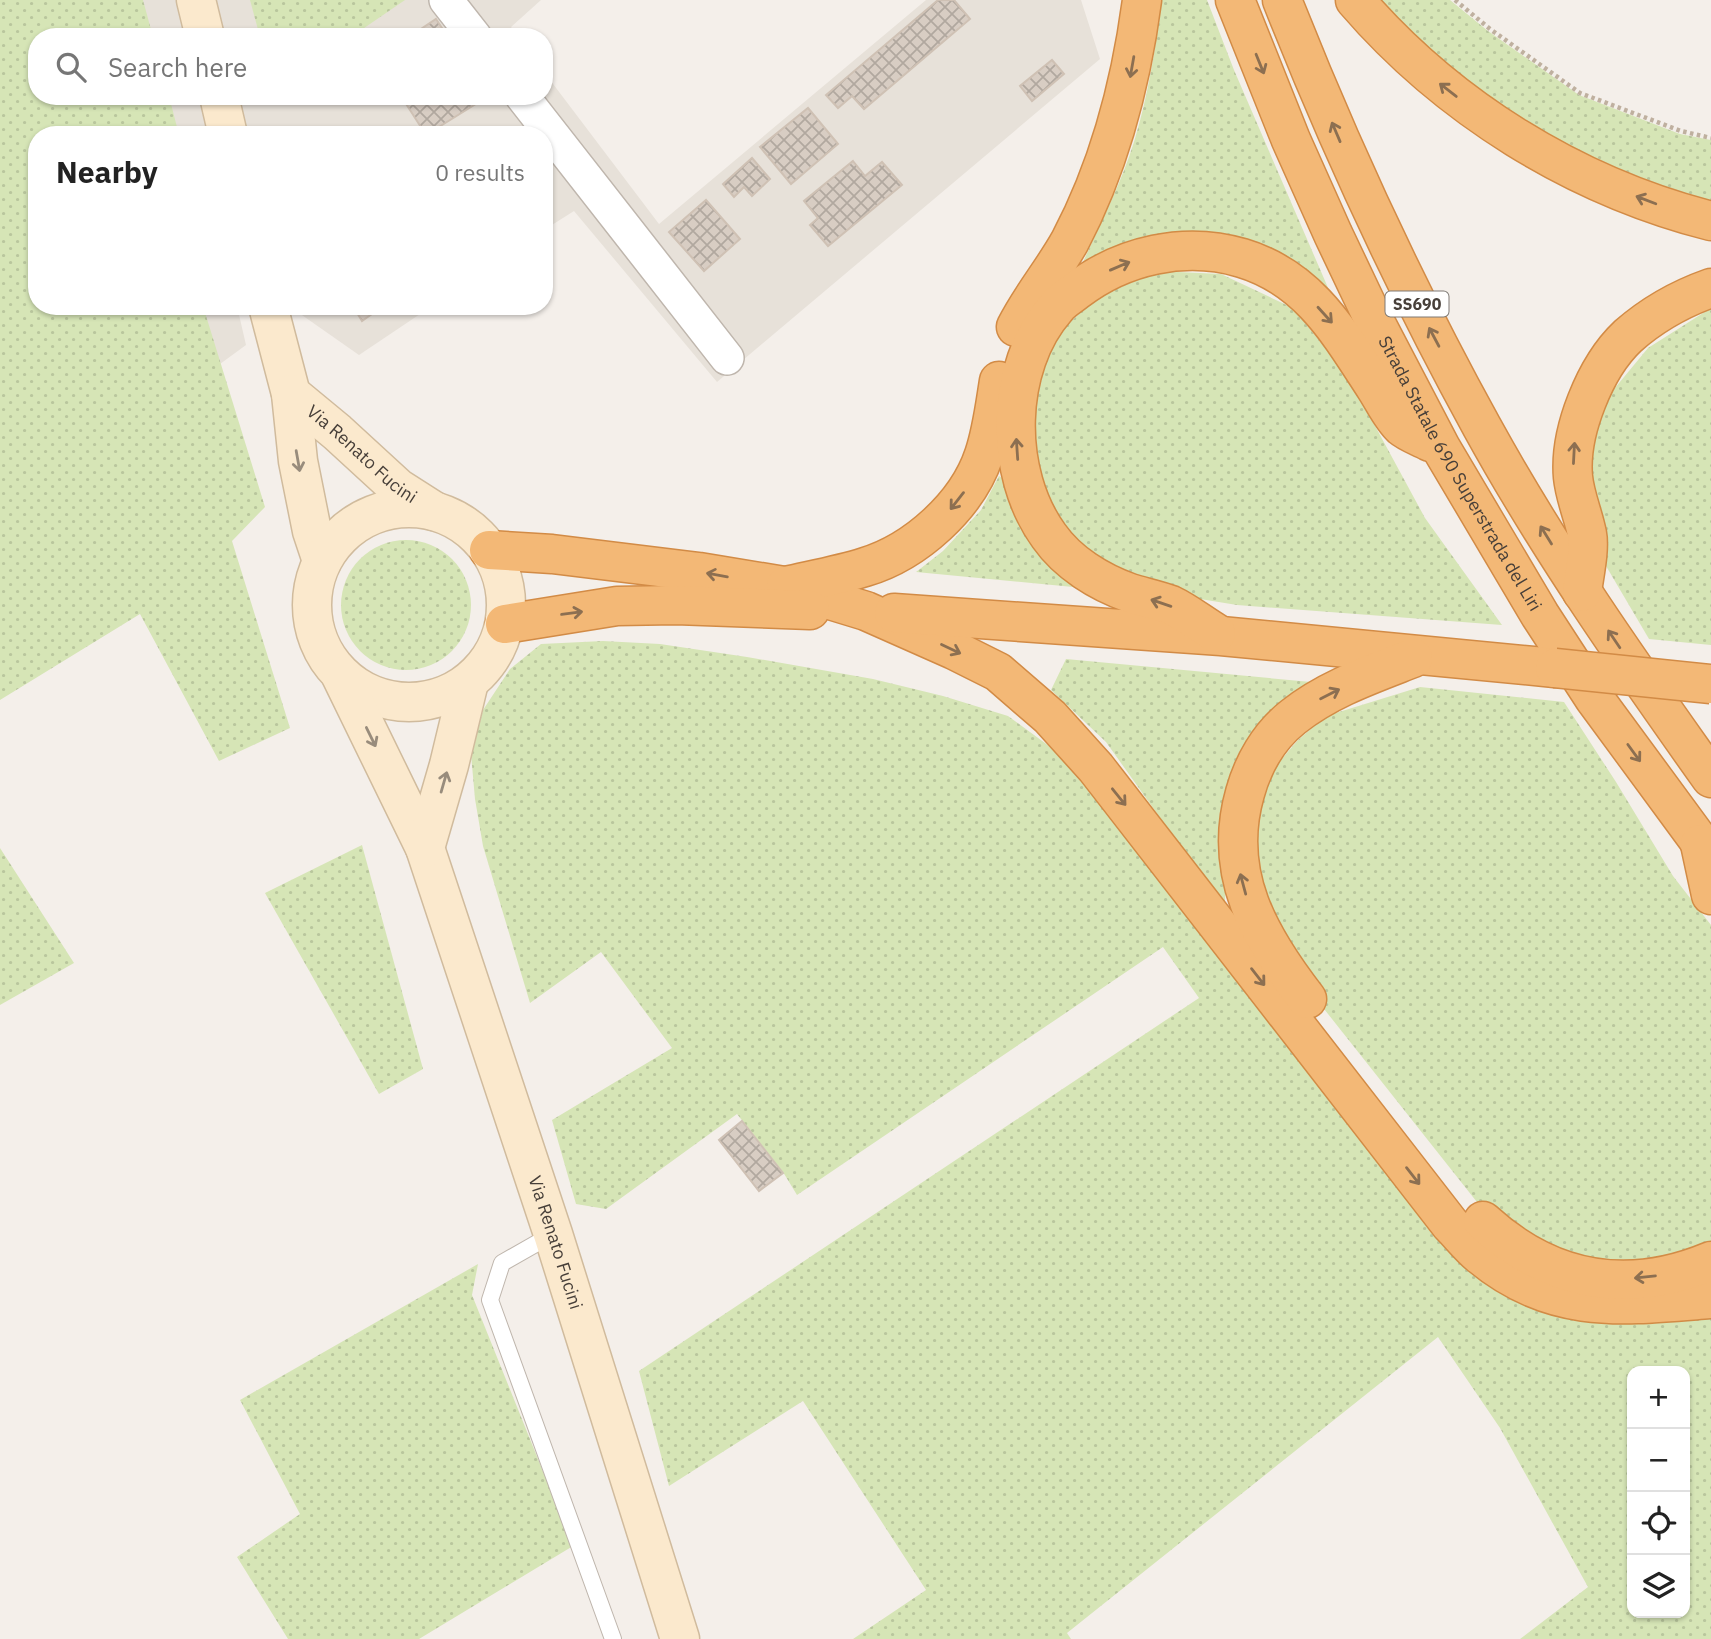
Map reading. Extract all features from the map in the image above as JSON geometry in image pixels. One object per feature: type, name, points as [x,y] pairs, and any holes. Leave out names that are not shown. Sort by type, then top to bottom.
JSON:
[{"type":"highway","points":[[785,586],[866,567],[887,558],[927,532],[948,512],[968,485],[983,458],[1011,338],[1087,208],[1111,146],[1130,77],[1142,0]]},
{"type":"highway","name":"Strada Statale 690 Superstrada del Liri","points":[[1235,0],[1291,140],[1333,234],[1372,316],[1441,448],[1540,615],[1594,698],[1706,851]]},
{"type":"highway","name":"SS690","points":[[1282,0],[1347,159],[1413,296],[1483,429],[1582,592],[1711,778]]},
{"type":"highway","points":[[1355,0],[1379,27],[1433,78],[1479,114],[1531,146],[1603,183],[1649,202],[1711,221]]},
{"type":"highway","points":[[1221,636],[1171,605],[1127,592],[1098,579],[1075,564],[1049,537],[1031,504],[1019,468],[1016,443],[1021,380],[1027,356],[1036,337],[1056,307],[1110,270],[1146,257],[1181,250],[1205,250],[1269,268],[1310,298],[1331,320],[1402,427],[1441,448]]},
{"type":"highway","points":[[1582,592],[1588,536],[1577,504],[1573,475],[1575,440],[1584,408],[1602,370],[1626,338],[1682,299],[1711,288]]},
{"type":"highway","points":[[489,550],[540,553],[699,572],[785,586],[866,611],[998,672],[1051,717],[1140,823],[1450,1224],[1480,1255],[1523,1284],[1555,1297],[1597,1305],[1641,1305],[1711,1299]]},
{"type":"highway","points":[[505,624],[617,606],[676,605],[866,611],[1221,636],[1711,684]]},
{"type":"highway","points":[[1421,655],[1356,680],[1320,698],[1292,718],[1265,747],[1250,775],[1240,811],[1238,844],[1240,875],[1256,922],[1283,969],[1380,1096],[1470,1209],[1499,1236],[1530,1256],[1561,1271],[1598,1280],[1675,1274],[1711,1261]]},
{"type":"highway","points":[[1706,851],[1711,895]]},
{"type":"street","points":[[196,0],[203,28]]},
{"type":"street","points":[[446,0],[468,28]]},
{"type":"street","points":[[221,105],[226,126]]},
{"type":"street","points":[[529,105],[545,126]]},
{"type":"street","points":[[553,136],[727,358]]},
{"type":"street","name":"Via Renato Fucini","points":[[270,315],[291,394],[298,461],[312,530],[322,561]]},
{"type":"street","name":"Via Renato Fucini","points":[[291,394],[398,488],[434,511]]},
{"type":"street","points":[[401,508],[434,511],[455,520],[474,533],[489,550],[501,573],[506,598],[505,624],[492,656],[468,682],[444,696],[417,702],[390,701],[364,692],[341,676],[322,651],[312,622],[312,590],[322,561],[342,534],[369,516],[401,508]]},
{"type":"street","name":"Via Renato Fucini","points":[[341,676],[425,848],[554,1234],[680,1639]]},
{"type":"street","points":[[425,848],[449,765],[468,682]]},
{"type":"lane","points":[[554,1234],[502,1263],[490,1300],[613,1639]]},
{"type":"path","points":[[1455,0],[1490,29],[1580,93],[1681,131],[1711,138]]},
{"type":"shaded area","points":[[0,0],[541,0],[512,28],[28,28],[28,105],[553,105],[553,84],[659,224],[926,0],[1081,0],[1100,59],[717,382],[574,211],[553,224],[553,126],[28,126],[28,315],[239,315],[246,345],[0,525]]},
{"type":"shaded area","points":[[302,315],[419,315],[359,355]]},
{"type":"green space","points":[[0,0],[143,0],[151,28],[28,28],[28,105],[171,105],[177,126],[28,126],[28,315],[206,315],[265,507],[232,541],[290,728],[219,761],[140,614],[0,700]]},
{"type":"green space","points":[[250,0],[405,0],[364,28],[258,28]]},
{"type":"green space","points":[[1161,0],[1207,0],[1234,70],[1332,297],[1290,267],[1079,271],[1134,142],[1151,72]]},
{"type":"green space","points":[[1369,0],[1450,0],[1488,31],[1579,95],[1680,134],[1711,140],[1711,205],[1641,185],[1484,105]]},
{"type":"green space","points":[[1157,271],[1221,274],[1293,308],[1348,376],[1425,518],[1502,625],[1237,605],[1151,591],[1064,536],[1039,491],[1027,430],[1036,381],[1060,331],[1098,297]]},
{"type":"green space","points":[[1711,308],[1711,645],[1649,639],[1596,549],[1585,504],[1600,406],[1648,348]]},
{"type":"green space","points":[[999,476],[1008,482],[1075,585],[1073,587],[916,572],[943,551],[981,510]]},
{"type":"green space","points":[[406,540],[431,545],[452,559],[466,580],[471,605],[466,630],[452,651],[431,665],[406,670],[381,665],[360,651],[346,630],[341,605],[346,580],[360,559],[381,545]]},
{"type":"green space","points":[[603,641],[660,644],[747,657],[873,679],[943,696],[1008,716],[1064,757],[1338,1106],[1428,1227],[1468,1265],[1510,1293],[1565,1318],[1661,1318],[1711,1314],[1711,1639],[1520,1639],[1588,1587],[1500,1428],[1438,1337],[1067,1633],[1071,1639],[853,1639],[926,1590],[803,1401],[669,1486],[639,1371],[1199,998],[1163,947],[797,1195],[783,1172],[737,1114],[606,1209],[576,1204],[552,1120],[672,1048],[601,952],[530,1003],[483,846],[471,754],[483,710],[510,669],[541,644]]},
{"type":"green space","points":[[1066,659],[1322,683],[1226,841],[1225,902],[1181,847],[1106,742],[1051,690]]},
{"type":"green space","points":[[1420,687],[1564,702],[1673,876],[1711,925],[1711,1252],[1581,1272],[1488,1216],[1313,995],[1277,933],[1252,852],[1262,798],[1274,768],[1298,740],[1326,716]]},
{"type":"green space","points":[[362,845],[423,1069],[379,1094],[265,893]]},
{"type":"green space","points":[[0,848],[74,963],[0,1005]]},
{"type":"green space","points":[[478,1264],[472,1295],[573,1546],[419,1639],[288,1639],[237,1557],[300,1514],[240,1400]]},
{"type":"building","points":[[938,0],[954,0],[970,19],[864,109],[852,96],[838,108],[826,95]]},
{"type":"building","points":[[436,19],[442,28],[422,28]]},
{"type":"building","points":[[1052,60],[1064,74],[1032,101],[1020,86]]},
{"type":"building","points":[[407,105],[474,105],[440,126],[420,126]]},
{"type":"building","points":[[808,108],[838,144],[791,184],[760,147]]},
{"type":"building","points":[[752,158],[770,179],[752,196],[744,187],[734,197],[723,184]]},
{"type":"building","points":[[853,161],[865,176],[882,162],[902,185],[828,246],[810,225],[818,218],[804,201]]},
{"type":"building","points":[[706,200],[740,239],[704,271],[669,232]]},
{"type":"building","points":[[358,315],[370,315],[362,321]]},
{"type":"building","points":[[742,1121],[783,1173],[759,1191],[719,1140]]}]
